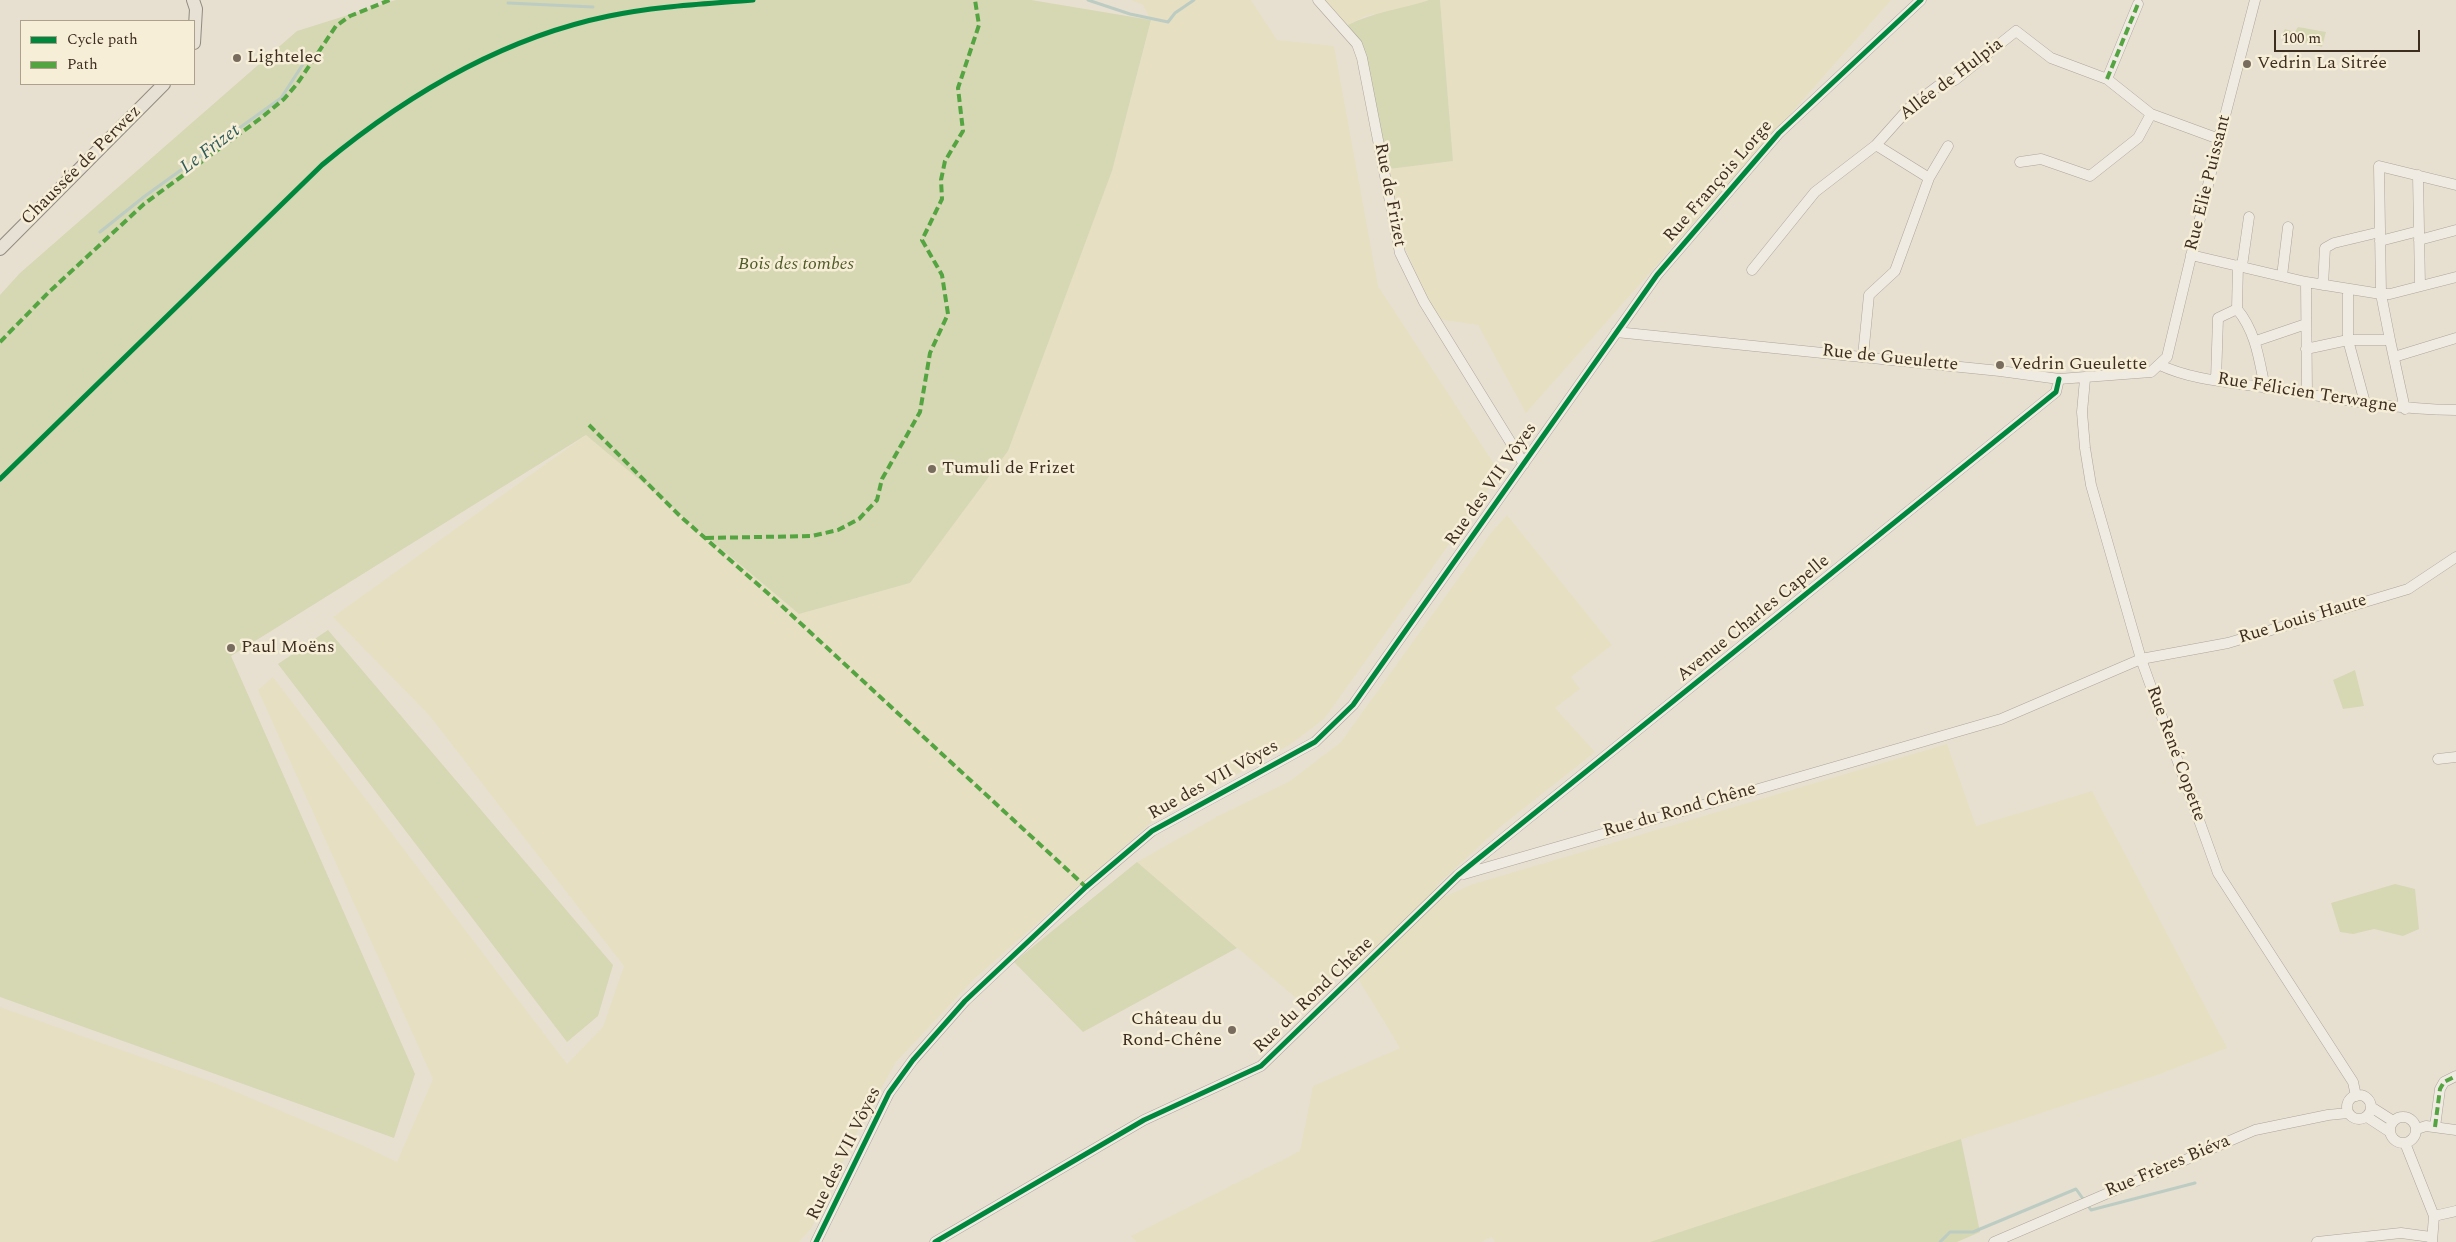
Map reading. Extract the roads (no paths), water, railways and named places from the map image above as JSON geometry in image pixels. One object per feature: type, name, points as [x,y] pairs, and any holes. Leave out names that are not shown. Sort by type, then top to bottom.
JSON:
[{"type":"main road","points":[[193,0],[196,9],[195,26]]},
{"type":"main road","name":"Chaussée de Perwez","points":[[0,249],[163,85]]},
{"type":"street","name":"Rue de Frizet","points":[[1318,0],[1357,44],[1362,58],[1400,253],[1424,302],[1524,464]]},
{"type":"street","name":"Rue François Lorge","points":[[1616,332],[1657,275],[1779,133],[1920,0]]},
{"type":"street","name":"Rue Elie Puissant","points":[[2160,366],[2166,357],[2219,139],[2256,0]]},
{"type":"street","points":[[2107,79],[2138,4]]},
{"type":"street","name":"Allée de Hulpia","points":[[1876,144],[1910,107],[1938,86],[1955,80],[2016,30],[2051,58],[2107,79],[2151,114],[2219,139]]},
{"type":"street","points":[[2020,162],[2041,159],[2090,176],[2138,138],[2151,114]]},
{"type":"street","points":[[1752,270],[1815,192],[1876,144],[1929,178]]},
{"type":"street","points":[[1863,356],[1869,294],[1895,271],[1929,178],[1948,146]]},
{"type":"street","points":[[2405,409],[2381,294],[2379,166],[2456,185]]},
{"type":"street","points":[[2418,175],[2420,286]]},
{"type":"street","points":[[2249,217],[2240,266],[2237,309],[2248,322],[2256,341],[2265,388]]},
{"type":"street","points":[[2282,276],[2288,228]]},
{"type":"street","points":[[2323,285],[2325,248],[2334,242],[2456,230]]},
{"type":"street","points":[[2192,255],[2306,282],[2381,294],[2390,294],[2456,277]]},
{"type":"street","points":[[2306,282],[2307,394]]},
{"type":"street","points":[[2348,290],[2348,340],[2366,403]]},
{"type":"street","points":[[2216,380],[2218,318],[2237,309]]},
{"type":"street","points":[[2256,341],[2306,324]]},
{"type":"street","name":"Rue des VII Vôyes","points":[[816,1242],[889,1094],[912,1060],[966,1001],[1086,887],[1152,831],[1315,742],[1353,705],[1616,332]]},
{"type":"street","name":"Rue de Gueulette","points":[[1616,332],[2000,370],[2059,379],[2085,379],[2151,372],[2160,366]]},
{"type":"street","points":[[2394,357],[2456,338]]},
{"type":"street","points":[[2306,349],[2348,340],[2390,340]]},
{"type":"street","name":"Rue Félicien Terwagne","points":[[2160,366],[2181,375],[2405,409],[2456,410]]},
{"type":"street","name":"Avenue Charles Capelle","points":[[1458,875],[2056,392],[2059,379]]},
{"type":"street","name":"Rue René Copette","points":[[2085,379],[2082,412],[2091,485],[2141,659],[2218,873],[2354,1082],[2356,1096]]},
{"type":"street","name":"Rue Louis Haute","points":[[2141,659],[2228,643],[2408,589],[2456,557]]},
{"type":"street","name":"Rue du Rond Chêne","points":[[939,1242],[1144,1120],[1261,1066],[1458,875],[2001,719],[2141,659]]},
{"type":"street","points":[[2438,759],[2456,757]]},
{"type":"street","points":[[2435,1127],[2440,1089],[2444,1082],[2456,1076]]},
{"type":"street","points":[[2393,1121],[2372,1107],[2368,1100],[2362,1096],[2356,1096],[2347,1104],[2348,1113],[2355,1119],[2367,1117],[2390,1132],[2396,1141],[2405,1143],[2412,1140],[2417,1128]]},
{"type":"street","points":[[2367,1117],[2372,1107]]},
{"type":"street","name":"Rue Frères Biéva","points":[[1994,1242],[2255,1130],[2328,1115],[2348,1113]]},
{"type":"street","points":[[2390,1132],[2393,1121],[2400,1116],[2410,1118],[2417,1128]]},
{"type":"street","points":[[2417,1128],[2435,1127],[2456,1130]]},
{"type":"street","points":[[2317,1242],[2401,1233],[2431,1240],[2434,1216],[2405,1143]]},
{"type":"street","points":[[2434,1216],[2456,1211]]},
{"type":"waterway","name":"Le Frizet","points":[[1088,0],[1130,14],[1168,22],[1175,13],[1194,0]]},
{"type":"waterway","name":"Le Frizet","points":[[508,3],[593,7]]},
{"type":"waterway","name":"Le Frizet","points":[[100,232],[145,196],[281,98],[309,55]]},
{"type":"waterway","points":[[1940,1242],[1950,1232],[1973,1232],[2076,1189],[2091,1210],[2195,1183]]},
{"type":"place","name":"Lightelec","points":[[237,58]]},
{"type":"place","name":"Vedrin La Sitrée","points":[[2247,64]]},
{"type":"place","name":"Vedrin Gueulette","points":[[2000,365]]},
{"type":"place","name":"Tumuli de Frizet","points":[[932,469]]},
{"type":"place","name":"Paul Moëns","points":[[231,648]]},
{"type":"place","name":"Château du Rond-Chêne","points":[[1232,1030]]},
{"type":"park label","name":"Bois des tombes","points":[[796,265]]}]
